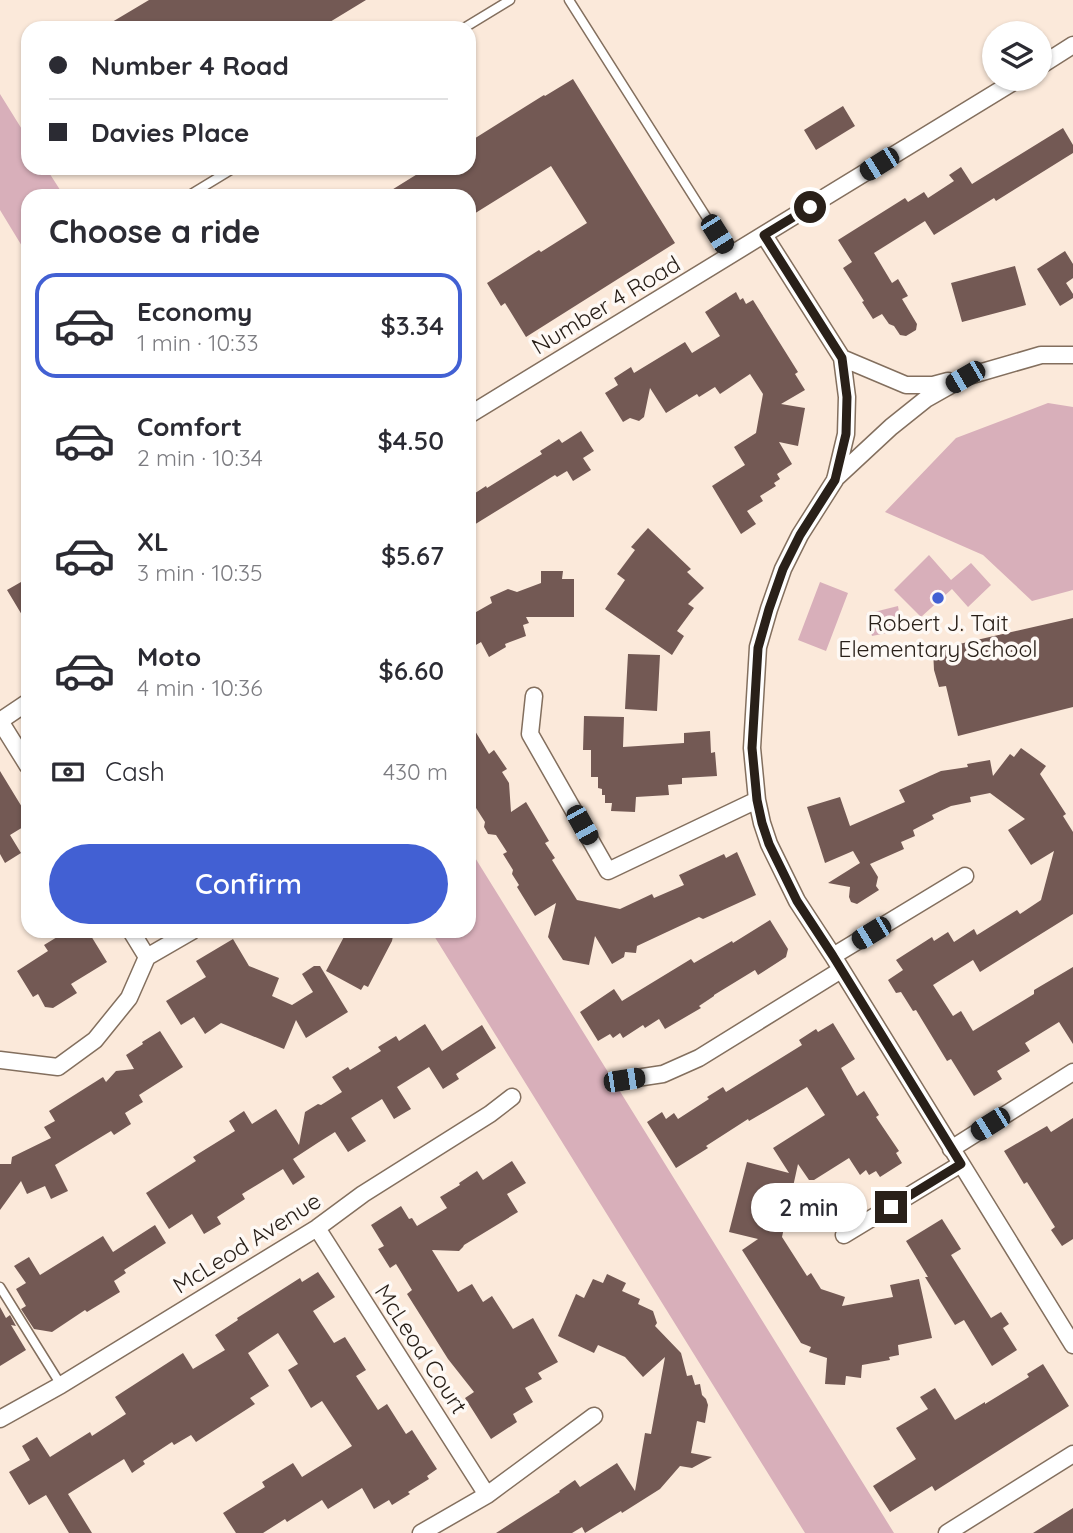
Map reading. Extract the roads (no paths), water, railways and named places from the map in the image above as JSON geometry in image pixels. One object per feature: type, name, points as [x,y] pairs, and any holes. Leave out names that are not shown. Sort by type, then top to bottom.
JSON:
[{"type":"street","points":[[1052,58],[1073,45]]},
{"type":"street","name":"Number 4 Road","points":[[476,411],[998,91]]},
{"type":"street","points":[[764,235],[842,358],[847,397],[846,434],[835,480]]},
{"type":"street","points":[[842,358],[906,385],[933,384],[965,377],[1041,355],[1073,355]]},
{"type":"street","points":[[965,377],[926,399],[891,427],[835,480],[800,535],[783,569],[758,648],[752,748],[757,800],[762,823],[775,856],[797,901],[1073,1345]]},
{"type":"street","points":[[534,696],[530,734],[608,871],[757,800]]},
{"type":"street","points":[[21,707],[0,721],[21,755]]},
{"type":"street","points":[[624,1080],[663,1074],[699,1058],[965,876]]},
{"type":"street","points":[[135,938],[147,957]]},
{"type":"street","points":[[0,1060],[58,1067],[95,1040],[129,998],[147,957],[180,938]]},
{"type":"street","points":[[951,1149],[1073,1072]]},
{"type":"street","name":"McLeod Avenue","points":[[0,1419],[61,1385],[317,1228],[363,1194],[490,1114],[512,1097]]},
{"type":"street","points":[[844,1236],[961,1164]]},
{"type":"street","name":"McLeod Court","points":[[317,1228],[487,1495]]},
{"type":"street","points":[[421,1533],[487,1495],[594,1416]]},
{"type":"street","points":[[947,1533],[1073,1454]]},
{"type":"lane","points":[[476,21],[510,0]]},
{"type":"lane","points":[[569,0],[730,256]]},
{"type":"lane","points":[[200,189],[222,175]]},
{"type":"lane","points":[[0,1287],[61,1385]]},
{"type":"place","name":"Robert J. Tait Elementary School","points":[[938,598]]}]
